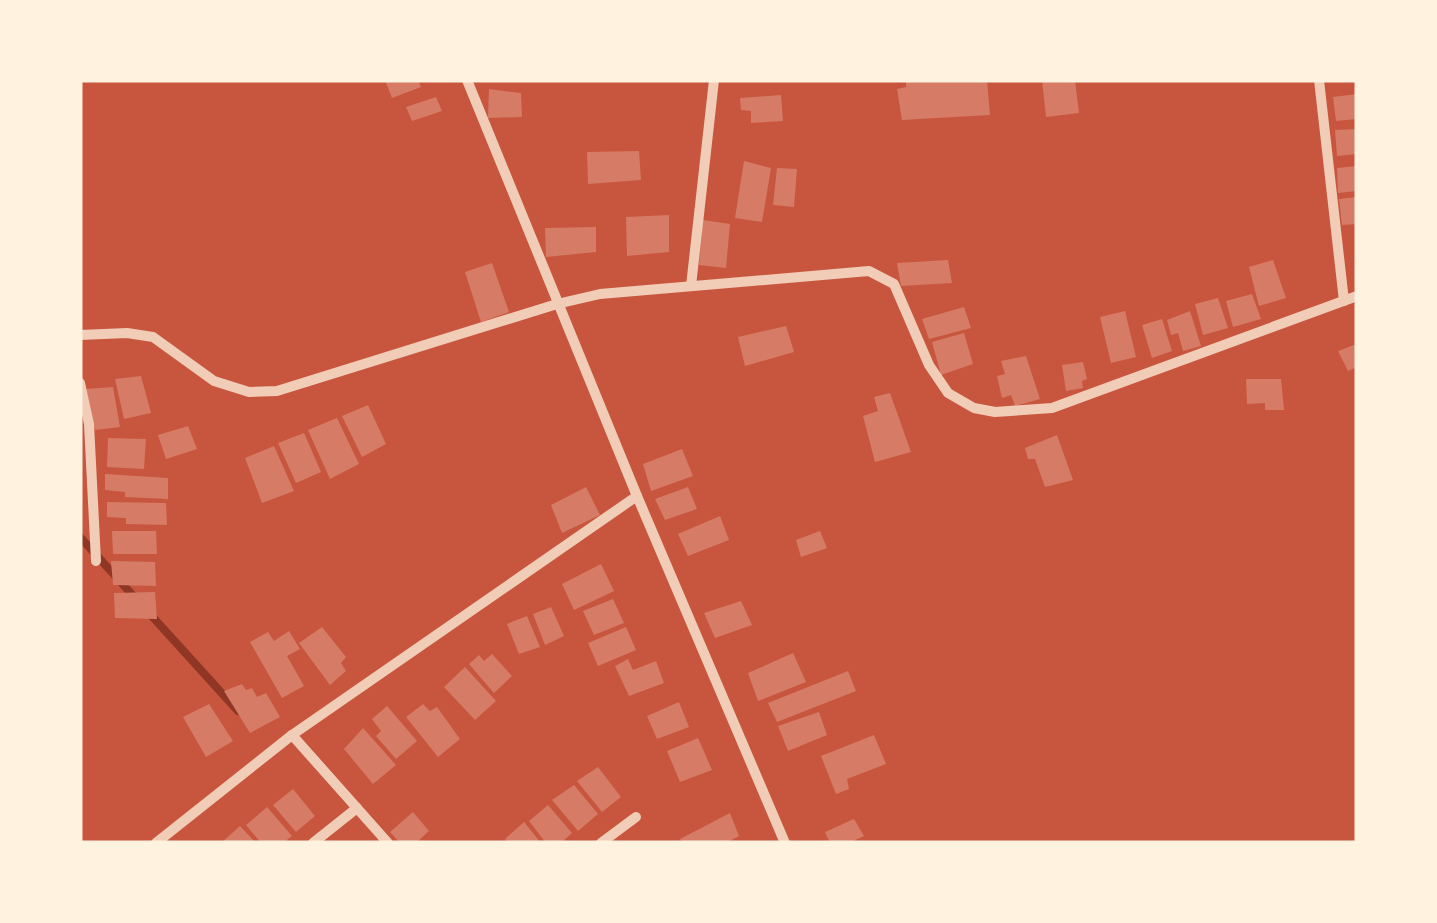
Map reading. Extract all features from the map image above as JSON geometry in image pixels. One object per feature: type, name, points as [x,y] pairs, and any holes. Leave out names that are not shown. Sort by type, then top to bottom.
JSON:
[{"type":"street","points":[[466,80],[636,496],[785,843]]},
{"type":"street","points":[[691,286],[714,80]]},
{"type":"street","points":[[1319,80],[1344,301]]},
{"type":"street","points":[[80,335],[127,333],[154,337],[214,381],[249,392],[277,391],[600,294],[870,271],[894,284],[929,365],[948,394],[974,408],[994,412],[1052,408],[1357,296]]},
{"type":"street","points":[[80,384],[89,424],[96,562]]},
{"type":"street","points":[[156,843],[292,735],[636,496]]},
{"type":"street","points":[[292,735],[388,843]]},
{"type":"street","points":[[313,843],[358,808]]},
{"type":"street","points":[[601,843],[636,817]]},
{"type":"building","points":[[385,80],[418,80],[421,87],[392,98]]},
{"type":"building","points":[[906,80],[987,80],[990,115],[902,120],[897,89],[906,87]]},
{"type":"building","points":[[1042,80],[1075,80],[1079,113],[1046,117]]},
{"type":"building","points":[[489,89],[521,93],[522,117],[488,118]]},
{"type":"building","points":[[1357,94],[1357,119],[1336,121],[1333,97]]},
{"type":"building","points":[[781,95],[783,121],[751,123],[751,111],[741,110],[740,98]]},
{"type":"building","points":[[436,97],[442,111],[412,121],[406,107]]},
{"type":"building","points":[[1357,129],[1357,154],[1337,156],[1335,130]]},
{"type":"building","points":[[639,151],[641,180],[588,184],[587,152]]},
{"type":"building","points":[[744,161],[771,168],[762,222],[735,218]]},
{"type":"building","points":[[1357,166],[1357,191],[1338,193],[1337,168]]},
{"type":"building","points":[[777,168],[797,169],[794,207],[773,205]]},
{"type":"building","points":[[1357,197],[1357,224],[1342,225],[1339,199]]},
{"type":"building","points":[[669,215],[669,252],[627,256],[626,217]]},
{"type":"building","points":[[703,220],[730,224],[726,268],[699,265]]},
{"type":"building","points":[[596,227],[596,252],[546,257],[545,228]]},
{"type":"building","points":[[948,260],[952,283],[901,286],[897,263]]},
{"type":"building","points":[[1273,260],[1286,298],[1259,306],[1249,267]]},
{"type":"building","points":[[492,263],[509,312],[481,322],[465,272]]},
{"type":"building","points":[[1252,294],[1261,319],[1233,327],[1226,301]]},
{"type":"building","points":[[1218,298],[1228,328],[1203,335],[1195,304]]},
{"type":"building","points":[[964,307],[971,328],[929,339],[922,319]]},
{"type":"building","points":[[1125,311],[1136,357],[1111,363],[1100,317]]},
{"type":"building","points":[[1190,311],[1201,346],[1183,351],[1178,333],[1171,335],[1167,320]]},
{"type":"building","points":[[1162,319],[1172,351],[1152,358],[1142,325]]},
{"type":"building","points":[[786,326],[794,352],[745,366],[738,337]]},
{"type":"building","points":[[964,333],[973,364],[941,375],[932,342]]},
{"type":"building","points":[[1357,344],[1357,367],[1348,371],[1338,351]]},
{"type":"building","points":[[1026,356],[1040,399],[1015,406],[1011,395],[1002,398],[997,376],[1005,374],[1001,361]]},
{"type":"building","points":[[1083,362],[1087,379],[1082,381],[1083,388],[1066,391],[1062,365]]},
{"type":"building","points":[[141,376],[151,413],[124,419],[115,379]]},
{"type":"building","points":[[1246,379],[1281,379],[1284,410],[1265,410],[1265,403],[1247,404]]},
{"type":"building","points":[[113,387],[120,427],[95,430],[86,389]]},
{"type":"building","points":[[890,393],[911,452],[875,462],[863,416],[878,411],[874,397]]},
{"type":"building","points":[[368,405],[386,444],[362,457],[342,416]]},
{"type":"building","points":[[337,418],[359,464],[330,479],[308,430]]},
{"type":"building","points":[[188,426],[197,449],[166,459],[158,435]]},
{"type":"building","points":[[304,433],[321,472],[296,483],[278,443]]},
{"type":"building","points":[[1057,435],[1073,480],[1045,487],[1035,459],[1028,459],[1025,448]]},
{"type":"building","points":[[108,438],[146,439],[144,469],[107,467]]},
{"type":"building","points":[[274,446],[294,491],[262,503],[245,458]]},
{"type":"building","points":[[682,449],[693,476],[651,491],[643,464]]},
{"type":"building","points":[[105,474],[168,478],[168,499],[125,497],[125,492],[105,490]]},
{"type":"building","points":[[586,487],[600,515],[562,533],[551,505]]},
{"type":"building","points":[[688,487],[697,509],[665,520],[655,499]]},
{"type":"building","points":[[107,502],[166,503],[167,525],[126,524],[126,518],[107,517]]},
{"type":"building","points":[[720,516],[729,540],[688,556],[678,534]]},
{"type":"building","points":[[112,531],[156,531],[157,554],[113,554]]},
{"type":"building","points":[[820,531],[827,548],[801,557],[796,540]]},
{"type":"building","points":[[111,561],[155,562],[156,586],[113,585]]},
{"type":"building","points":[[601,564],[614,591],[574,610],[562,584]]},
{"type":"building","points":[[155,592],[157,619],[115,618],[114,593]]},
{"type":"building","points":[[613,599],[624,623],[594,635],[583,611]]},
{"type":"building","points":[[741,601],[752,625],[715,638],[704,613]]},
{"type":"building","points":[[551,607],[564,636],[545,645],[533,614]]},
{"type":"building","points":[[527,616],[540,647],[519,654],[507,624]]},
{"type":"building","points":[[322,627],[346,657],[341,663],[346,671],[330,685],[299,643]]},
{"type":"building","points":[[626,627],[636,650],[598,666],[588,643]]},
{"type":"building","points":[[289,631],[300,649],[287,656],[304,686],[282,698],[250,642],[268,632],[274,641]]},
{"type":"building","points":[[793,653],[806,682],[758,701],[748,673]]},
{"type":"building","points":[[492,654],[512,676],[494,693],[469,664],[479,655],[484,661]]},
{"type":"building","points":[[628,659],[633,670],[656,661],[664,683],[629,696],[615,666]]},
{"type":"building","points":[[465,667],[496,701],[475,720],[444,687]]},
{"type":"building","points":[[848,671],[856,691],[777,722],[768,703]]},
{"type":"building","points":[[242,684],[246,690],[252,688],[257,697],[266,693],[280,717],[250,733],[224,691]]},
{"type":"building","points":[[679,702],[689,727],[657,739],[647,716]]},
{"type":"building","points":[[209,704],[233,741],[206,757],[183,717]]},
{"type":"building","points":[[423,704],[430,711],[437,707],[460,739],[438,757],[406,717]]},
{"type":"building","points":[[387,706],[417,741],[396,759],[376,736],[381,731],[372,719]]},
{"type":"building","points":[[819,712],[827,735],[788,751],[778,726]]},
{"type":"building","points":[[363,728],[396,765],[373,784],[344,749]]},
{"type":"building","points":[[874,735],[886,764],[847,779],[849,789],[836,794],[821,756]]},
{"type":"building","points":[[698,738],[712,770],[680,782],[667,751]]},
{"type":"building","points":[[598,767],[621,797],[602,812],[577,781]]},
{"type":"building","points":[[574,785],[598,814],[578,831],[552,800]]},
{"type":"building","points":[[293,789],[315,816],[296,832],[273,805]]},
{"type":"building","points":[[548,805],[572,833],[561,843],[546,843],[529,821]]},
{"type":"building","points":[[267,807],[292,836],[283,843],[261,843],[246,825]]},
{"type":"building","points":[[413,812],[429,831],[416,843],[400,843],[390,832]]},
{"type":"building","points":[[730,813],[739,836],[726,843],[683,843],[680,839]]},
{"type":"building","points":[[854,819],[864,836],[849,843],[830,843],[825,832]]},
{"type":"building","points":[[524,822],[541,843],[509,843],[505,839]]},
{"type":"building","points":[[240,826],[256,843],[221,843]]},
{"type":"waterway","points":[[80,537],[137,600]]},
{"type":"waterway","points":[[150,614],[238,711]]}]
